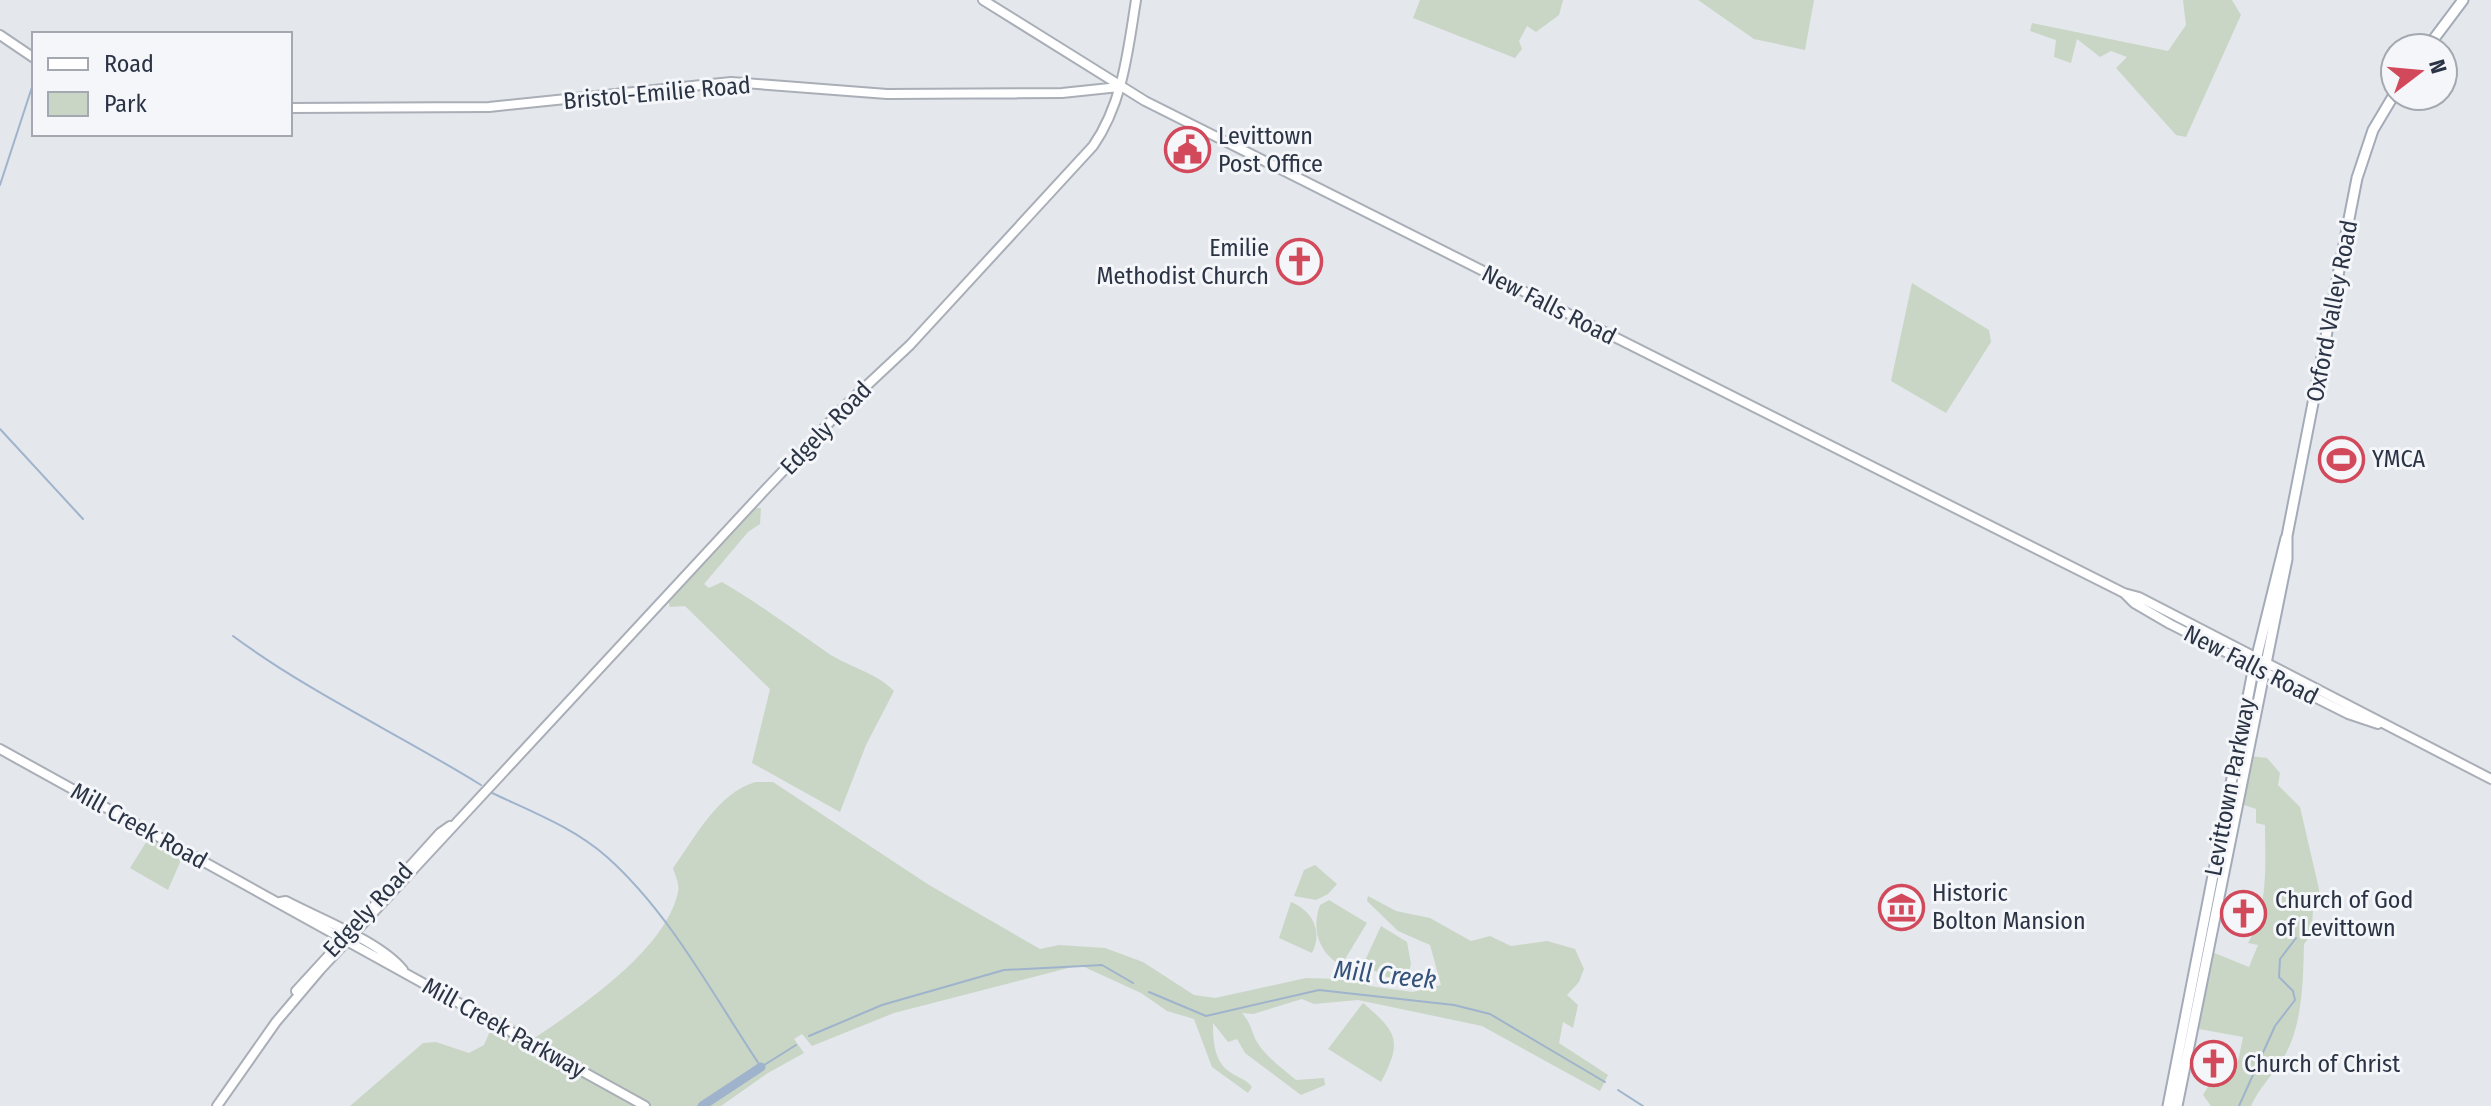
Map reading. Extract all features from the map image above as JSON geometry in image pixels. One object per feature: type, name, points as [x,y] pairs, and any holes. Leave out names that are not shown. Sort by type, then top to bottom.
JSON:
[{"type":"main road","name":"New Falls Road","points":[[983,0],[1120,87],[2124,593],[2139,597],[2348,714],[2385,726],[2491,779]]},
{"type":"main road","name":"Edgely Road","points":[[217,1106],[291,1003],[292,996],[764,491],[847,404],[910,345],[1046,200],[1099,138],[1120,87],[1136,0]]},
{"type":"main road","points":[[2439,32],[2463,0]]},
{"type":"main road","points":[[0,35],[32,57]]},
{"type":"main road","points":[[1086,92],[1095,83],[1093,70]]},
{"type":"main road","name":"Bristol-Emilie Road","points":[[292,108],[489,107],[731,82],[887,94],[1086,92],[1120,87]]},
{"type":"main road","name":"Oxford Valley Road","points":[[2260,664],[2287,559],[2287,536],[2357,178],[2373,130],[2384,112]]},
{"type":"main road","name":"Levittown Parkway","points":[[2168,1106],[2260,664]]},
{"type":"main road","name":"Levittown Parkway","points":[[2177,1106],[2260,664]]},
{"type":"main road","name":"Mill Creek Road","points":[[0,749],[348,937]]},
{"type":"main road","name":"Mill Creek Parkway","points":[[348,937],[396,961],[405,973],[645,1106]]},
{"type":"green space","points":[[1420,0],[1563,0],[1559,15],[1536,32],[1527,26],[1519,41],[1522,49],[1515,58],[1413,18]]},
{"type":"green space","points":[[1698,0],[1814,0],[1805,50],[1754,39]]},
{"type":"green space","points":[[2183,0],[2232,0],[2241,15],[2186,137],[2176,135],[2116,68],[2127,57],[2111,51],[2100,57],[2077,39],[2071,63],[2054,57],[2056,40],[2030,31],[2032,23],[2168,51],[2186,25]]},
{"type":"green space","points":[[1912,283],[1989,330],[1991,342],[1946,413],[1891,381]]},
{"type":"green space","points":[[755,508],[761,508],[760,524],[748,532],[704,584],[709,588],[722,582],[834,657],[879,679],[894,691],[866,745],[840,812],[752,763],[770,689],[685,606],[670,607],[668,600]]},
{"type":"green space","points":[[2250,756],[2267,758],[2280,773],[2278,785],[2300,807],[2319,889],[2319,905],[2313,911],[2311,935],[2304,944],[2298,1019],[2289,1047],[2251,1106],[2211,1106],[2203,1095],[2212,1080],[2236,1071],[2243,1037],[2199,1029],[2212,952],[2249,967],[2258,945],[2248,943],[2263,901],[2265,825],[2256,823],[2256,809],[2241,804]]},
{"type":"green space","points":[[756,782],[773,782],[929,885],[1040,949],[1059,945],[1105,948],[1143,962],[1194,995],[1215,998],[1306,978],[1337,979],[1348,966],[1361,968],[1368,975],[1369,986],[1413,992],[1441,985],[1430,945],[1398,931],[1367,901],[1368,896],[1396,911],[1430,918],[1471,941],[1490,936],[1511,946],[1547,941],[1575,949],[1584,969],[1579,982],[1567,995],[1578,1005],[1573,1028],[1563,1022],[1559,1043],[1608,1075],[1600,1091],[1482,1026],[1358,1000],[1314,1004],[1302,999],[1253,1014],[1242,1013],[1261,1047],[1296,1080],[1324,1078],[1325,1085],[1301,1095],[1245,1053],[1237,1039],[1228,1042],[1213,1023],[1214,1043],[1221,1063],[1252,1087],[1248,1093],[1212,1067],[1194,1019],[1167,1011],[1141,993],[1080,965],[894,1013],[812,1046],[802,1034],[794,1039],[804,1053],[768,1073],[721,1106],[350,1106],[423,1043],[436,1042],[469,1053],[484,1045],[497,1015],[536,1037],[598,993],[640,955],[657,934],[670,913],[678,889],[673,868],[699,830],[730,795]]},
{"type":"green space","points":[[150,836],[184,853],[168,890],[130,868]]},
{"type":"green space","points":[[1315,865],[1337,884],[1328,894],[1316,900],[1294,896],[1304,870]]},
{"type":"green space","points":[[1329,900],[1367,923],[1345,959],[1337,963],[1325,951],[1318,937],[1316,921],[1320,905]]},
{"type":"green space","points":[[1291,902],[1305,911],[1314,923],[1316,937],[1312,953],[1279,938]]},
{"type":"green space","points":[[1381,926],[1407,942],[1411,964],[1405,986],[1363,965]]},
{"type":"green space","points":[[1363,1003],[1383,1022],[1393,1038],[1392,1056],[1381,1082],[1328,1049]]},
{"type":"waterway","points":[[0,185],[32,87]]},
{"type":"waterway","points":[[0,429],[83,519]]},
{"type":"waterway","points":[[233,636],[324,695],[481,785]]},
{"type":"waterway","points":[[490,792],[580,837],[607,857],[630,880],[671,930],[761,1067],[796,1045]]},
{"type":"waterway","points":[[2239,1106],[2275,1026],[2295,1000],[2293,991],[2279,977],[2280,959],[2296,938]]},
{"type":"waterway","name":"Mill Creek","points":[[809,1036],[882,1005],[1004,970],[1102,965],[1133,983]]},
{"type":"waterway","name":"Mill Creek","points":[[1149,992],[1206,1016],[1319,990],[1454,1005],[1490,1014],[1605,1082]]},
{"type":"waterway","name":"Mill Creek","points":[[702,1106],[761,1067]]},
{"type":"waterway","name":"Mill Creek","points":[[1618,1090],[1643,1106]]},
{"type":"place","name":"Levittown Post Office","points":[[1187,150]]},
{"type":"place","name":"Emilie Methodist Church","points":[[1300,262]]},
{"type":"place","name":"YMCA","points":[[2341,459]]},
{"type":"place","name":"Historic Bolton Mansion","points":[[1901,907]]},
{"type":"place","name":"Church of God of Levittown","points":[[2244,914]]},
{"type":"place","name":"Church of Christ","points":[[2213,1064]]}]
